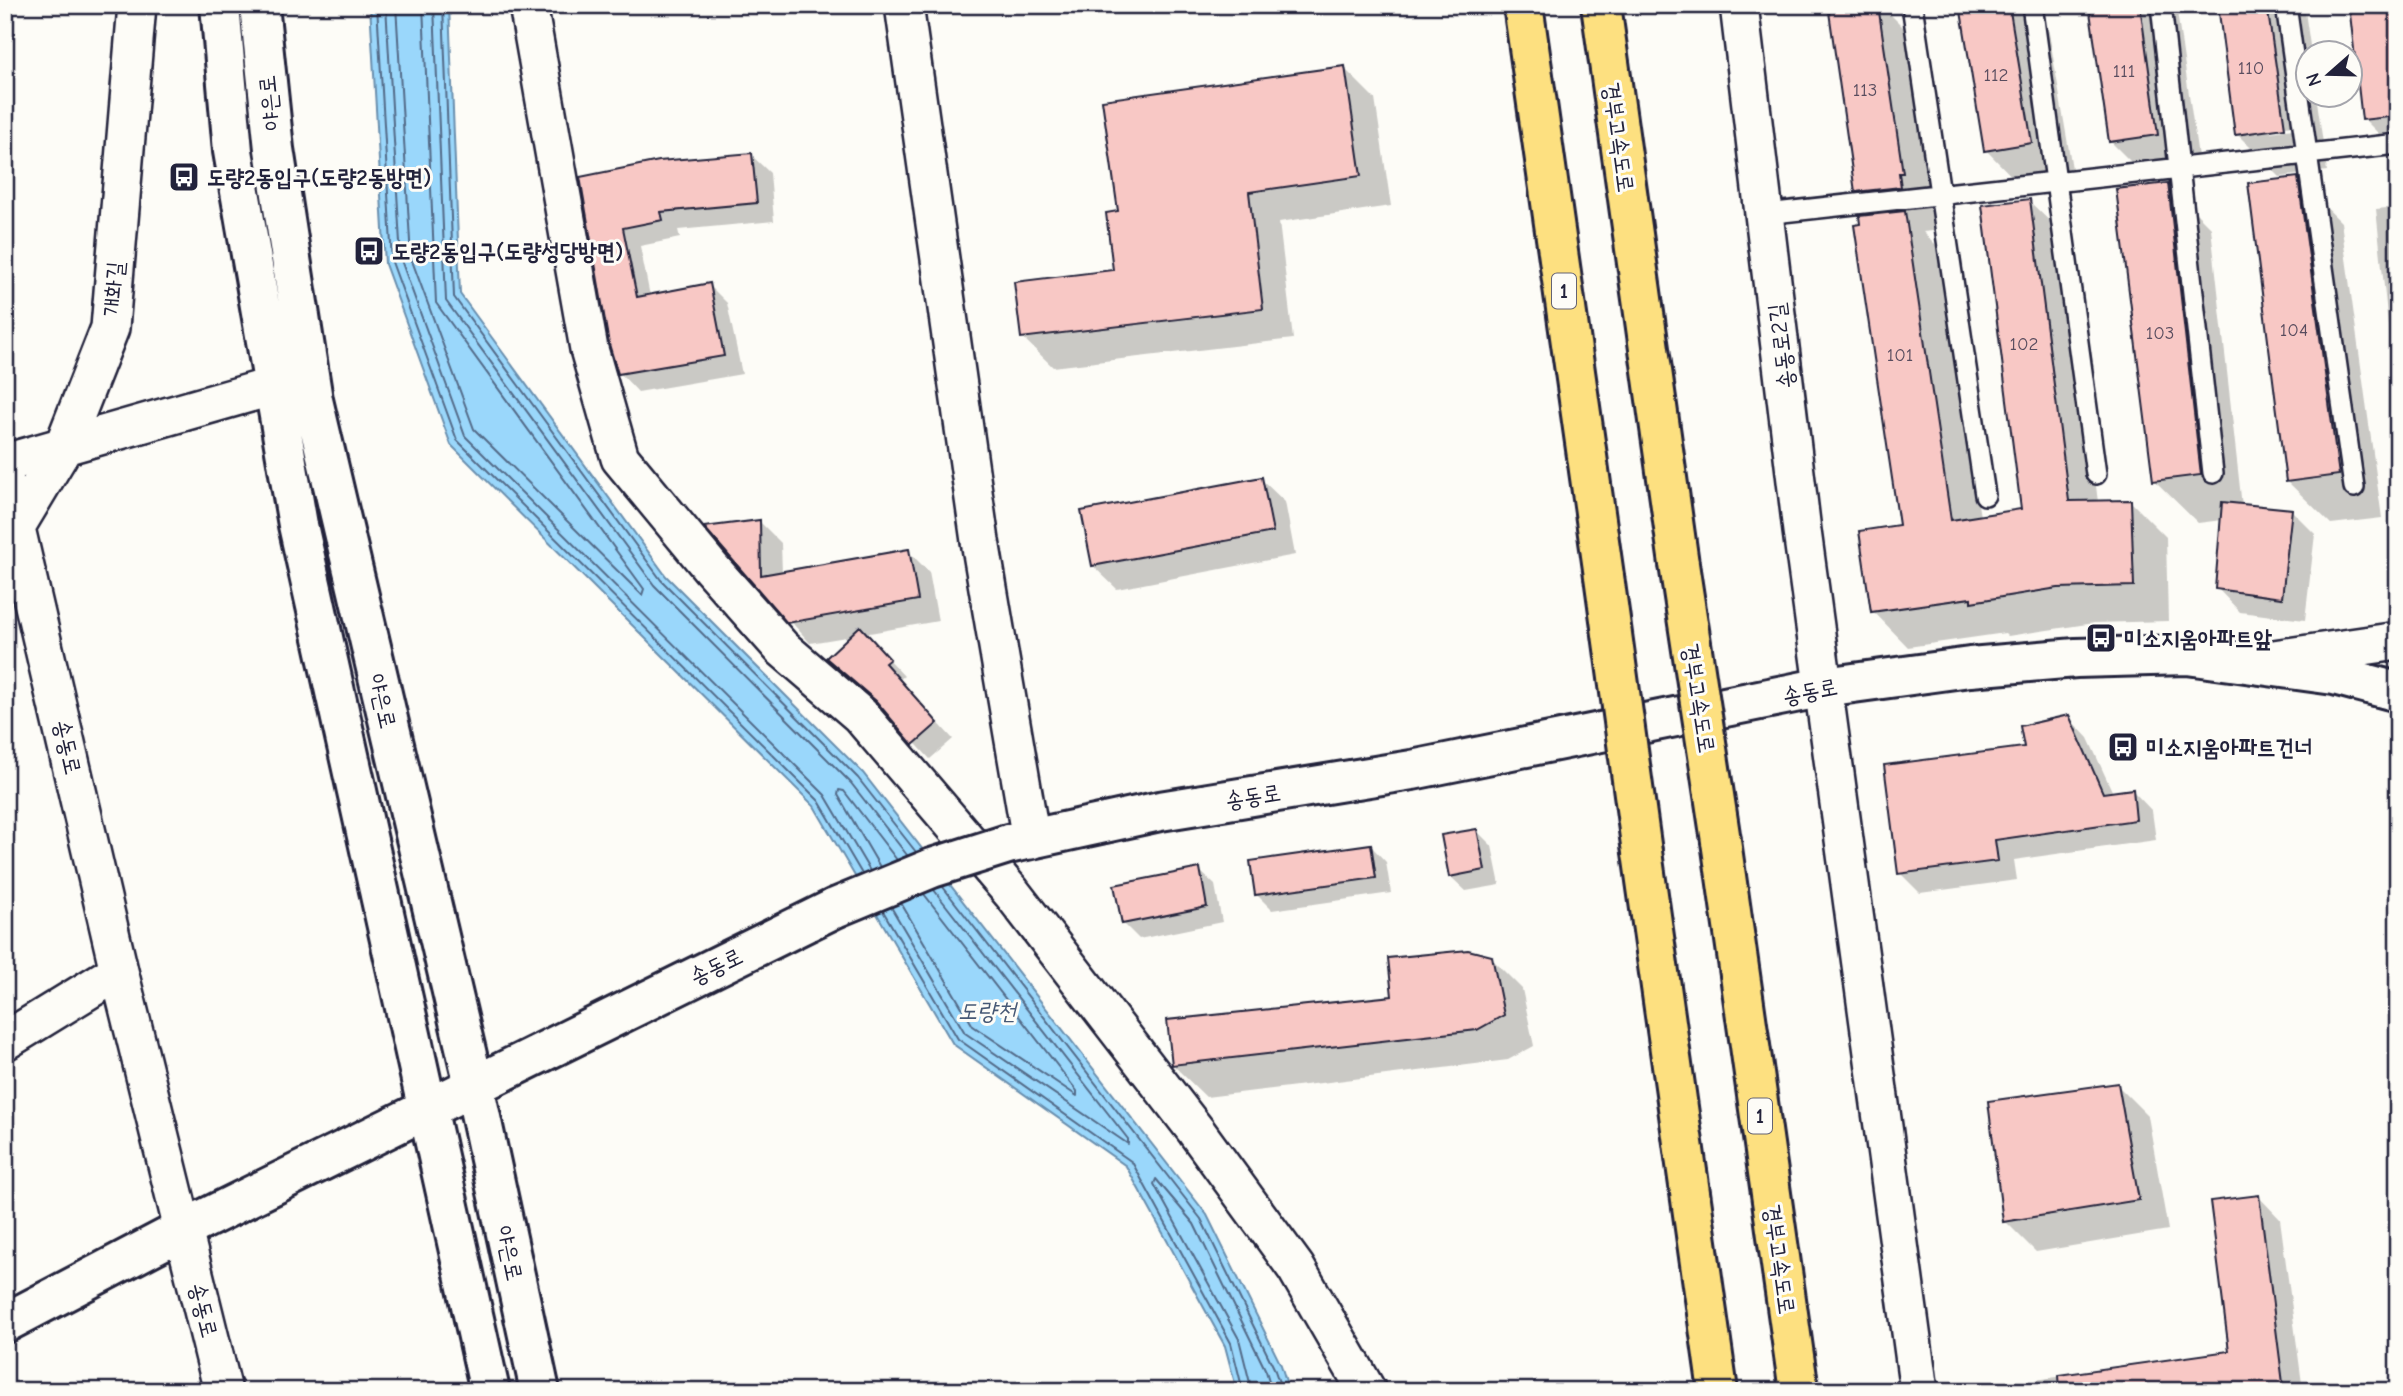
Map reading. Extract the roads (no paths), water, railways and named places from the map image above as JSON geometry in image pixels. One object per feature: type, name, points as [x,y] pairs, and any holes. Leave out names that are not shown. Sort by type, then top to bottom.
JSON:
[{"type":"highway","name":"1","points":[[1523,5],[1718,1391]]},
{"type":"highway","name":"경부고속도로","points":[[1601,5],[1799,1391]]},
{"type":"street","name":"개화길","points":[[11,536],[62,450],[110,328],[138,5]]},
{"type":"street","name":"야은로","points":[[220,5],[233,151],[298,525],[490,1391]]},
{"type":"street","name":"야은로","points":[[259,5],[274,149],[313,400],[474,1085],[540,1391]]},
{"type":"street","points":[[528,5],[589,349],[620,458],[711,568],[782,648],[860,715],[1012,893],[1196,1131],[1296,1268],[1367,1391]]},
{"type":"street","points":[[904,5],[1020,842]]},
{"type":"street","name":"송동로2길","points":[[1739,5],[1824,687],[1919,1391]]},
{"type":"street","points":[[5,463],[62,450],[274,386]]},
{"type":"street","name":"송동로","points":[[5,481],[11,536],[223,1391]]},
{"type":"street","points":[[2245,663],[2398,641]]},
{"type":"street","name":"송동로","points":[[5,1323],[184,1229],[835,908],[950,861],[1020,842],[1160,811],[1412,771],[1824,687],[1958,668],[2076,658],[2187,655],[2334,675],[2398,692]]},
{"type":"street","points":[[5,1041],[119,971]]},
{"type":"lane","points":[[1912,5],[1985,495]]},
{"type":"lane","points":[[2032,5],[2054,182],[2096,474]]},
{"type":"lane","points":[[2161,5],[2213,472]]},
{"type":"lane","points":[[2286,5],[2354,487]]},
{"type":"lane","points":[[1765,214],[2398,145]]},
{"type":"water","name":"도량천","points":[[370,5],[449,5],[460,294],[666,576],[863,773],[1207,1215],[1281,1365],[1289,1391],[1237,1391],[1225,1346],[1126,1166],[953,1044],[814,806],[451,445],[385,264]]},
{"type":"place","name":"도량2동입구(도량2동방면)","points":[[184,177]]},
{"type":"place","name":"도량2동입구(도량성당방면)","points":[[369,251]]},
{"type":"place","name":"미소지움아파트앞","points":[[2101,638]]},
{"type":"place","name":"미소지움아파트건너","points":[[2123,747]]}]
